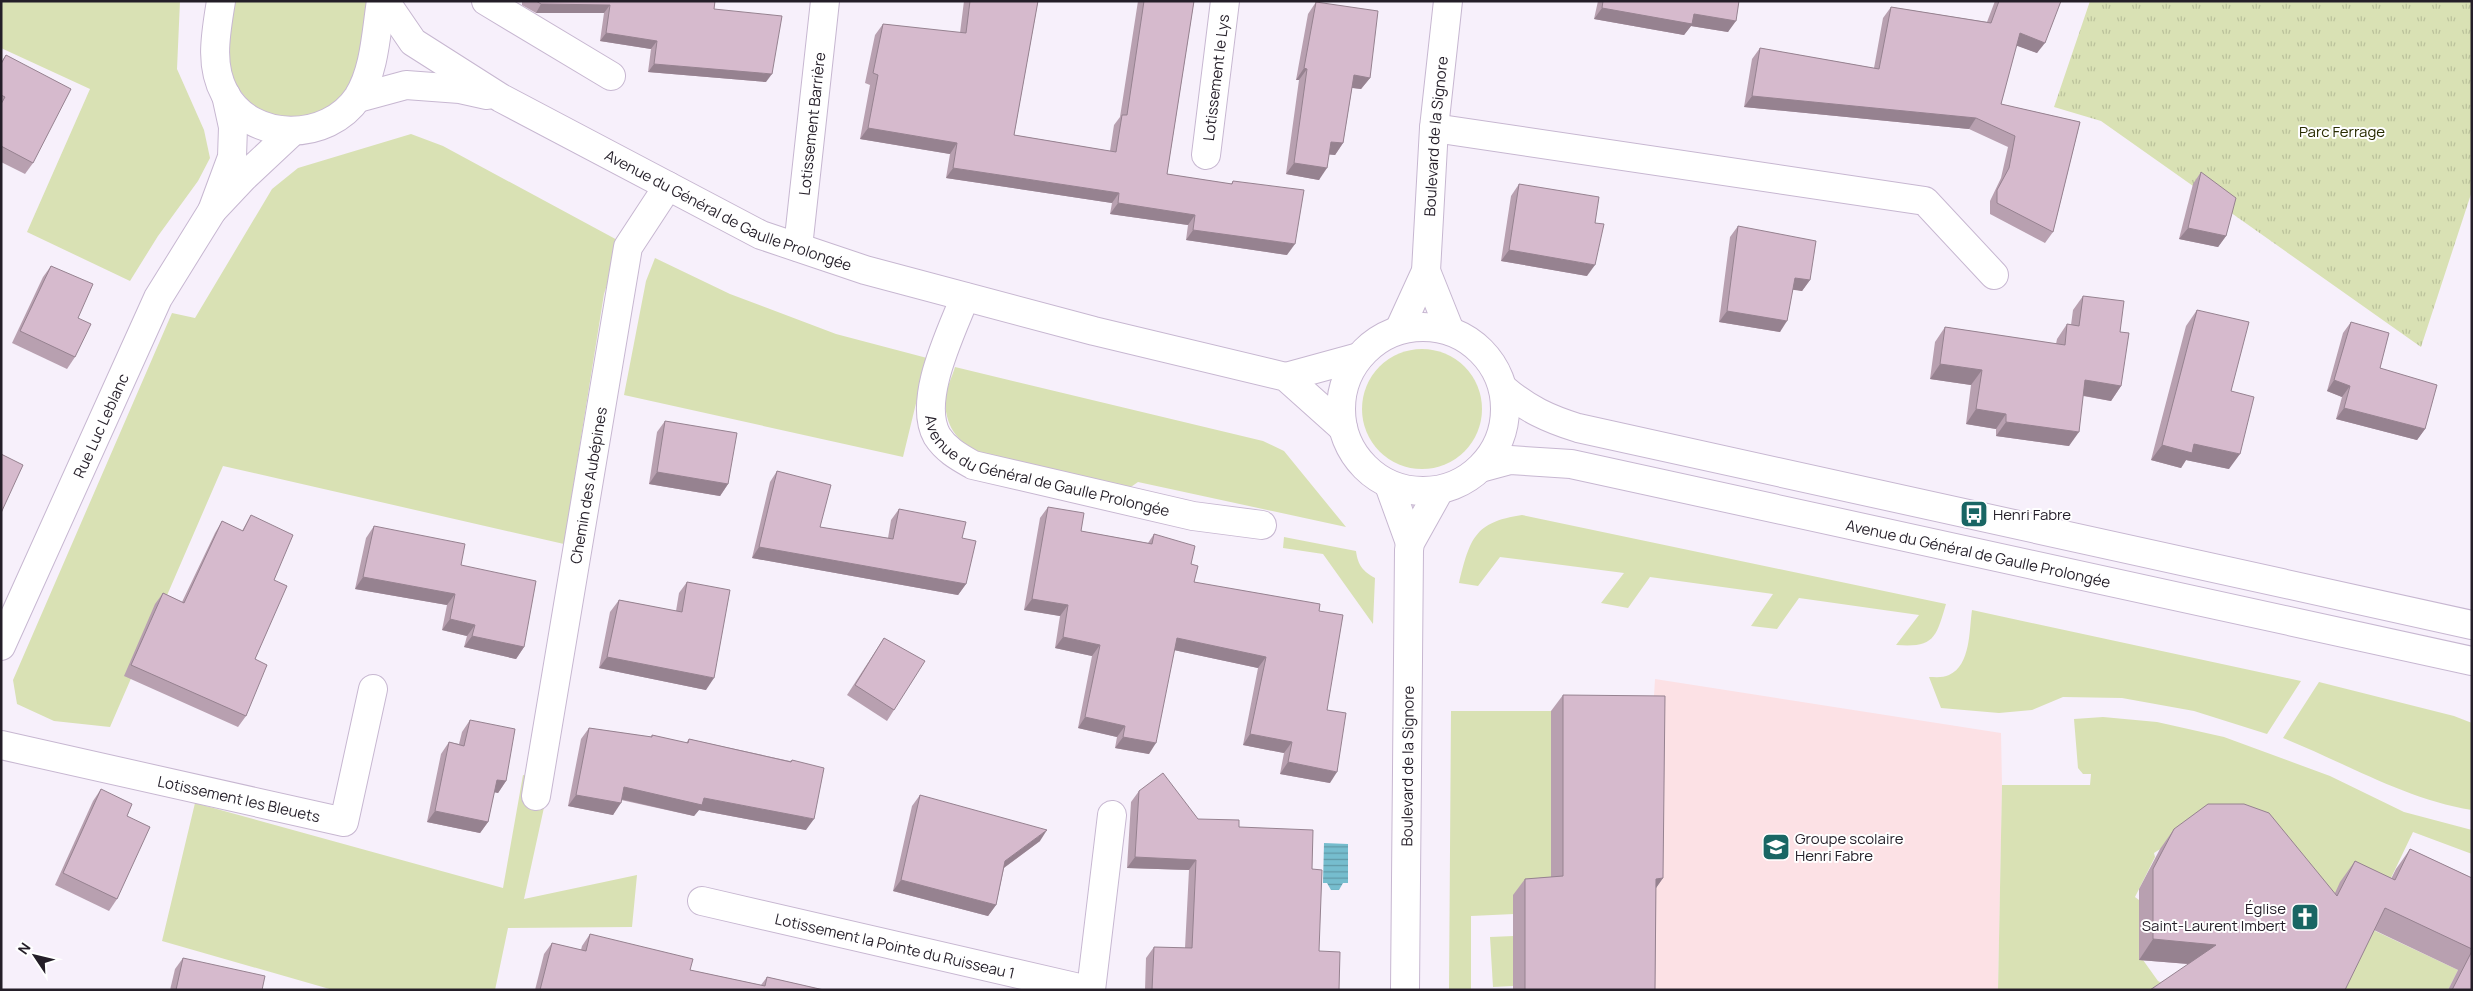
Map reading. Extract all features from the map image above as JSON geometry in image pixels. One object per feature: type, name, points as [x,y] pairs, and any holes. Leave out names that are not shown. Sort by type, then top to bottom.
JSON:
[{"type":"street","points":[[221,1],[214,43],[216,70],[226,95],[244,115],[268,128],[292,132],[318,128],[340,116],[358,98],[369,75],[381,1]]},
{"type":"street","name":"Avenue du Général de Gaulle Prolongée","points":[[385,1],[413,42],[501,98],[761,235],[865,270],[1094,331],[1286,377],[1343,428]]},
{"type":"street","points":[[486,1],[611,76]]},
{"type":"street","name":"Lotissement Barrière","points":[[798,248],[825,1]]},
{"type":"street","name":"Lotissement le Lys","points":[[1206,155],[1225,1]]},
{"type":"street","name":"Boulevard de la Signore","points":[[1399,330],[1426,271],[1434,128],[1448,1]]},
{"type":"street","name":"Avenue du Général de Gaulle Prolongée","points":[[358,98],[406,85],[460,89],[501,98]]},
{"type":"street","name":"Rue Luc Leblanc","points":[[212,211],[232,157],[234,127],[226,95]]},
{"type":"street","points":[[1434,128],[1925,201],[1994,275]]},
{"type":"street","name":"Rue Luc Leblanc","points":[[1,646],[158,298],[212,211],[244,176],[292,132]]},
{"type":"street","name":"Chemin des Aubépines","points":[[536,796],[628,247],[668,186]]},
{"type":"street","name":"Boulevard de la Signore","points":[[1426,271],[1450,330]]},
{"type":"street","name":"Avenue du Général de Gaulle Prolongée","points":[[965,297],[931,396],[931,420],[938,436],[953,454],[973,464],[1193,516],[1262,525]]},
{"type":"street","points":[[1422,326],[1450,330],[1474,344],[1493,364],[1504,389],[1506,417],[1499,443],[1484,467],[1463,482],[1439,491],[1412,492],[1388,485],[1367,470],[1352,451],[1343,428],[1341,403],[1346,378],[1359,357],[1377,341],[1399,330],[1422,326]]},
{"type":"street","name":"Avenue du Général de Gaulle Prolongée","points":[[1286,377],[1359,357]]},
{"type":"street","points":[[1504,389],[1532,410],[1550,419],[1578,428],[2472,625]]},
{"type":"street","name":"Avenue du Général de Gaulle Prolongée","points":[[1484,467],[1510,460],[1571,464],[2472,662]]},
{"type":"street","name":"Boulevard de la Signore","points":[[1388,485],[1410,542],[1405,990]]},
{"type":"street","name":"Boulevard de la Signore","points":[[1410,542],[1439,491]]},
{"type":"street","name":"Lotissement les Bleuets","points":[[1,745],[344,822],[373,689]]},
{"type":"street","name":"Lotissement la Pointe du Ruisseau 1","points":[[702,901],[1090,990],[1112,815]]},
{"type":"shaded area","name":"Groupe scolaire Henri Fabre","points":[[1655,679],[2001,733],[2002,785],[1998,990],[1513,990],[1551,892],[1551,711],[1653,712]]},
{"type":"green space","points":[[1,1],[180,1],[177,69],[204,130],[210,158],[198,181],[158,236],[130,281],[27,232],[90,89],[1,48]]},
{"type":"green space","points":[[234,1],[374,1],[359,77],[327,112],[299,120],[274,117],[251,104],[237,87],[229,65],[228,42]]},
{"type":"green space","name":"Parc Ferrage","points":[[2090,1],[2472,1],[2472,191],[2421,347],[2101,121],[2054,107]]},
{"type":"green space","points":[[411,134],[443,146],[621,242],[604,294],[564,544],[223,466],[110,727],[54,721],[17,704],[13,680],[172,313],[195,318],[272,189],[298,168]]},
{"type":"green space","points":[[655,258],[730,294],[836,334],[927,358],[903,457],[624,395],[646,281]]},
{"type":"green space","points":[[1422,349],[1445,354],[1455,359],[1464,367],[1472,376],[1477,386],[1482,409],[1477,432],[1472,442],[1464,451],[1455,459],[1445,464],[1422,469],[1399,464],[1389,459],[1380,451],[1372,442],[1367,432],[1362,409],[1367,386],[1372,376],[1380,367],[1389,359],[1399,354]]},
{"type":"green space","points":[[955,367],[1263,441],[1284,451],[1346,527],[1138,482],[1128,489],[984,455],[961,441],[951,428],[948,420],[945,397]]},
{"type":"green space","points":[[1522,515],[1946,604],[1936,633],[1931,638],[1918,645],[1896,645],[1919,615],[1799,598],[1777,629],[1751,626],[1773,594],[1650,577],[1628,608],[1601,603],[1624,573],[1500,557],[1478,586],[1459,583],[1471,544],[1477,535],[1493,522]]},
{"type":"green space","points":[[1284,537],[1356,551],[1362,568],[1375,578],[1373,624],[1323,554],[1283,548]]},
{"type":"green space","points":[[1972,610],[2301,681],[2267,734],[2194,711],[2122,698],[2063,697],[2032,710],[1999,713],[1941,708],[1929,677],[1949,675],[1961,663],[1968,646]]},
{"type":"green space","points":[[2319,682],[2454,716],[2472,723],[2472,810],[2447,805],[2399,789],[2283,738]]},
{"type":"green space","points":[[1451,711],[1551,711],[1551,893],[1514,914],[1471,916],[1471,990],[1449,990]]},
{"type":"green space","points":[[2103,717],[2157,722],[2224,737],[2330,776],[2404,812],[2472,830],[2472,854],[2413,832],[2380,901],[2329,903],[2190,830],[2154,853],[2155,857],[2135,897],[2139,900],[2139,960],[2143,960],[2158,981],[2169,987],[2166,990],[1998,990],[2002,785],[2090,785],[2091,774],[2083,774],[2078,768],[2074,719]]},
{"type":"green space","points":[[523,775],[550,780],[524,899],[637,875],[632,927],[508,928],[495,990],[333,990],[162,941],[195,803],[503,888]]},
{"type":"green space","points":[[2371,929],[2458,970],[2448,990],[2341,990]]},
{"type":"green space","points":[[1514,936],[1513,986],[1493,987],[1490,937]]},
{"type":"water","points":[[1324,843],[1348,844],[1348,883],[1343,883],[1339,890],[1331,890],[1327,883],[1323,883]]},
{"type":"building","points":[[536,1],[715,1],[714,9],[782,16],[772,74],[654,64],[657,41],[606,33],[610,5],[541,4]]},
{"type":"building","points":[[970,1],[1038,1],[1014,135],[1116,152],[1122,115],[1127,115],[1144,1],[1194,1],[1167,174],[1232,184],[1233,181],[1304,190],[1295,244],[1193,230],[1195,215],[1118,203],[1119,193],[953,168],[957,143],[868,128],[878,75],[873,73],[883,24],[966,33]]},
{"type":"building","points":[[1603,1],[1739,1],[1736,21],[1694,14],[1692,24],[1602,8]]},
{"type":"building","points":[[1999,1],[2061,1],[2045,43],[2020,33],[2001,104],[2080,122],[2053,232],[1997,203],[1997,190],[2009,168],[2015,136],[1976,118],[1752,96],[1760,48],[1879,69],[1891,7],[1991,23]]},
{"type":"building","points":[[1316,2],[1378,11],[1370,78],[1354,75],[1343,143],[1331,142],[1327,168],[1294,163],[1307,69],[1304,68]]},
{"type":"building","points":[[6,55],[71,89],[33,163],[1,146],[1,104],[5,97],[1,95],[1,64]]},
{"type":"building","points":[[2201,172],[2236,198],[2226,236],[2188,228]]},
{"type":"building","points":[[1519,184],[1599,197],[1595,223],[1604,224],[1595,265],[1509,250]]},
{"type":"building","points":[[1738,226],[1816,241],[1810,280],[1795,278],[1787,321],[1727,311]]},
{"type":"building","points":[[51,266],[93,284],[78,318],[91,324],[75,357],[20,331]]},
{"type":"building","points":[[2083,296],[2124,301],[2120,332],[2129,333],[2121,386],[2085,380],[2079,432],[2006,422],[2006,414],[1976,409],[1982,370],[1940,364],[1945,327],[2065,345],[2067,324],[2079,326]]},
{"type":"building","points":[[2197,310],[2249,322],[2231,391],[2254,397],[2240,454],[2194,444],[2192,453],[2162,445]]},
{"type":"building","points":[[2351,322],[2389,333],[2380,368],[2437,385],[2425,429],[2344,408],[2350,386],[2334,380]]},
{"type":"building","points":[[665,421],[737,433],[728,484],[657,472]]},
{"type":"building","points":[[1,454],[23,465],[1,513]]},
{"type":"building","points":[[777,471],[831,485],[820,527],[893,539],[899,509],[966,522],[962,538],[976,541],[966,584],[759,547]]},
{"type":"building","points":[[1048,507],[1084,513],[1081,531],[1152,544],[1154,534],[1195,546],[1191,564],[1198,566],[1194,582],[1320,604],[1319,611],[1343,615],[1327,710],[1346,713],[1337,772],[1288,762],[1292,742],[1250,734],[1266,657],[1177,638],[1156,743],[1123,737],[1125,726],[1085,717],[1100,645],[1063,637],[1068,605],[1032,599]]},
{"type":"building","points":[[251,515],[293,535],[274,580],[287,586],[255,659],[267,665],[246,716],[131,665],[163,593],[184,603],[222,521],[243,531]]},
{"type":"building","points":[[374,526],[465,544],[461,565],[536,581],[524,647],[472,636],[475,625],[450,619],[455,594],[363,577]]},
{"type":"building","points":[[687,582],[730,590],[714,678],[607,657],[619,600],[682,612]]},
{"type":"building","points":[[884,638],[925,661],[894,710],[855,685]]},
{"type":"building","points":[[1563,695],[1665,696],[1663,878],[1656,879],[1655,990],[1525,990],[1525,879],[1563,876]]},
{"type":"building","points":[[470,720],[515,729],[506,781],[497,780],[488,822],[435,811],[449,742],[464,746]]},
{"type":"building","points":[[589,728],[652,737],[652,735],[688,743],[689,739],[824,768],[814,819],[704,798],[702,805],[624,787],[621,803],[576,795]]},
{"type":"building","points":[[1163,773],[1198,819],[1239,820],[1239,827],[1313,830],[1312,869],[1322,870],[1319,951],[1340,952],[1339,990],[1152,990],[1154,947],[1192,948],[1196,860],[1135,857],[1139,791]]},
{"type":"building","points":[[101,789],[132,804],[127,816],[150,827],[117,899],[63,873]]},
{"type":"building","points":[[920,795],[1047,830],[1005,861],[996,905],[901,880]]},
{"type":"building","name":"Église Saint-Laurent Imbert","points":[[2208,804],[2244,804],[2269,813],[2337,896],[2355,861],[2395,880],[2410,849],[2472,878],[2472,949],[2385,908],[2345,990],[2150,990],[2216,945],[2153,939],[2153,869],[2174,829]]},
{"type":"building","points":[[590,934],[693,959],[690,970],[765,986],[767,977],[824,990],[540,990],[552,943],[586,951]]},
{"type":"building","points":[[2472,951],[2472,990],[2452,990]]},
{"type":"building","points":[[183,958],[265,976],[262,990],[176,990]]},
{"type":"place","name":"Henri Fabre","points":[[1974,514]]},
{"type":"place","name":"Groupe scolaire Henri Fabre","points":[[1776,847]]},
{"type":"place","name":"Église Saint-Laurent Imbert","points":[[2305,917]]}]
